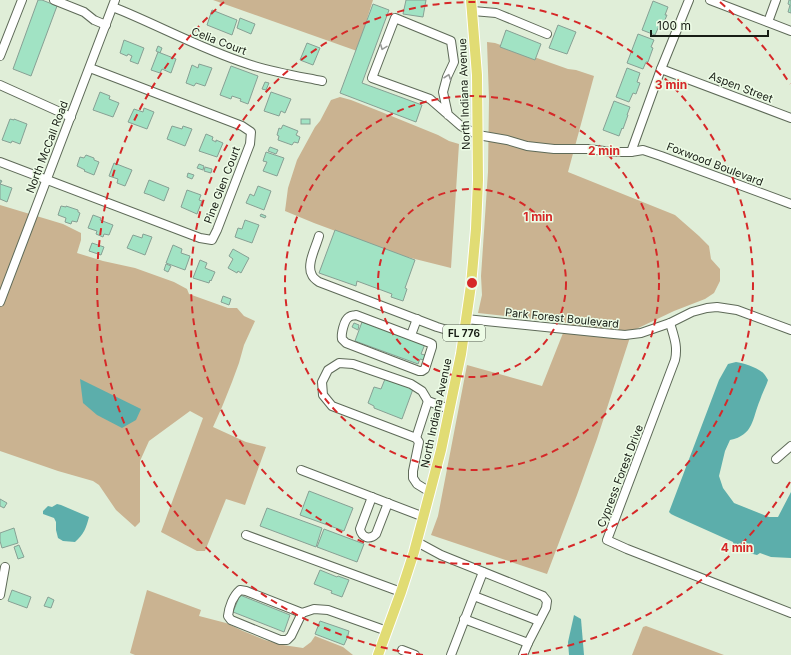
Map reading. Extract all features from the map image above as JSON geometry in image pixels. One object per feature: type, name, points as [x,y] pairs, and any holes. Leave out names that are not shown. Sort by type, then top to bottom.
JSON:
[{"type":"main road","name":"North Indiana Avenue","points":[[378,655],[401,592],[424,517],[449,409],[464,335],[471,284],[476,229],[478,180],[477,75],[471,0]]},
{"type":"street","points":[[0,56],[22,0]]},
{"type":"street","points":[[54,0],[84,12],[94,20],[106,25]]},
{"type":"street","points":[[631,152],[661,69],[689,0]]},
{"type":"street","points":[[710,0],[791,31]]},
{"type":"street","points":[[768,22],[776,0]]},
{"type":"street","name":"North McCall Road","points":[[0,302],[114,3]]},
{"type":"street","name":"Celia Court","points":[[114,3],[138,17],[215,52],[248,64],[277,72],[322,81]]},
{"type":"street","points":[[473,12],[496,13],[547,34]]},
{"type":"street","points":[[448,115],[443,92],[447,77],[454,62],[451,41],[395,18],[372,78],[430,99],[448,115],[461,126],[478,136]]},
{"type":"street","name":"Pine Glen Court","points":[[0,162],[200,238],[212,240],[250,144],[251,132],[242,126],[90,68]]},
{"type":"street","name":"Aspen Street","points":[[661,69],[791,118]]},
{"type":"street","points":[[0,85],[71,116]]},
{"type":"street","name":"Foxwood Boulevard","points":[[478,136],[507,140],[528,146],[554,149],[588,149],[612,152],[631,152],[643,150],[791,204]]},
{"type":"street","points":[[319,236],[310,264],[312,277],[319,282],[417,320],[464,335]]},
{"type":"street","name":"Park Forest Boulevard","points":[[466,319],[625,335],[641,332],[670,323],[692,312],[717,307],[737,310],[791,330]]},
{"type":"street","points":[[356,315],[411,335],[432,344],[425,369],[422,371],[346,343],[342,339],[341,334],[347,318],[356,315]]},
{"type":"street","points":[[411,335],[417,320]]},
{"type":"street","name":"Cypress Forest Drive","points":[[670,323],[677,346],[675,360],[607,540],[791,613]]},
{"type":"street","points":[[430,492],[417,484],[413,478],[413,471],[419,448],[419,442],[416,438],[332,406],[323,394],[322,382],[328,370],[339,363],[353,364],[411,384],[422,391],[428,401],[449,409]]},
{"type":"street","points":[[416,438],[428,401]]},
{"type":"street","points":[[776,460],[791,446]]},
{"type":"street","points":[[301,470],[424,517]]},
{"type":"street","points":[[372,497],[360,529],[361,533],[369,538],[376,534],[388,503]]},
{"type":"street","points":[[246,535],[401,592]]},
{"type":"street","points":[[417,542],[441,554],[543,596],[547,601],[546,608],[523,655]]},
{"type":"street","points":[[0,595],[5,567]]},
{"type":"street","points":[[450,655],[483,572]]},
{"type":"street","points":[[302,612],[291,636],[287,640],[280,640],[230,620],[228,616],[228,610],[236,594],[240,590],[302,612],[314,609],[328,610],[387,631]]},
{"type":"street","points":[[474,596],[539,621]]},
{"type":"street","points":[[464,619],[528,643]]},
{"type":"street","points":[[402,650],[415,655]]},
{"type":"shaded area","points":[[213,0],[373,0],[357,51]]},
{"type":"shaded area","points":[[487,42],[495,43],[568,69],[594,76],[568,172],[675,215],[709,246],[711,259],[720,269],[720,281],[714,293],[705,299],[674,311],[632,331],[597,439],[547,574],[431,535],[438,516],[467,365],[542,386],[567,323],[478,313],[482,295],[481,276],[488,172],[489,99]]},
{"type":"shaded area","points":[[340,97],[379,111],[459,144],[451,268],[403,256],[285,211],[288,188],[297,160],[331,100]]},
{"type":"shaded area","points":[[0,205],[63,224],[81,233],[81,240],[77,253],[103,261],[135,268],[174,282],[187,289],[189,294],[228,308],[237,308],[244,316],[255,321],[244,345],[232,382],[213,427],[246,442],[266,447],[245,505],[226,499],[205,551],[197,551],[161,532],[203,418],[190,411],[149,441],[140,461],[140,522],[135,527],[116,510],[99,485],[93,481],[58,471],[0,451]]},
{"type":"shaded area","points":[[147,590],[201,610],[199,616],[226,623],[265,640],[303,648],[311,642],[315,636],[343,647],[353,655],[135,655],[130,653]]},
{"type":"shaded area","points":[[646,626],[724,655],[632,655],[643,627]]},
{"type":"water","points":[[736,362],[759,370],[768,380],[748,430],[738,438],[730,440],[725,451],[719,476],[723,488],[734,503],[769,517],[778,517],[791,492],[791,558],[771,557],[760,553],[757,555],[734,547],[733,542],[669,512],[719,380],[728,364]]},
{"type":"water","points":[[80,379],[141,409],[136,420],[122,428],[97,415],[83,403]]},
{"type":"water","points":[[57,504],[89,517],[84,531],[75,542],[63,541],[58,538],[54,518],[43,514],[43,511],[48,506],[52,507]]},
{"type":"water","points":[[574,615],[581,619],[584,655],[569,655],[568,642]]},
{"type":"building","points":[[38,0],[42,0],[57,6],[31,76],[13,69]]},
{"type":"building","points":[[406,0],[426,0],[423,17],[403,14]]},
{"type":"building","points":[[789,0],[791,0],[791,13],[788,12],[790,5],[788,4]]},
{"type":"building","points":[[653,1],[668,7],[665,15],[667,15],[662,27],[659,26],[655,35],[642,30]]},
{"type":"building","points":[[373,4],[389,10],[362,83],[422,105],[416,122],[340,93]]},
{"type":"building","points":[[212,10],[237,20],[232,35],[207,25]]},
{"type":"building","points":[[240,18],[255,24],[251,34],[237,28]]},
{"type":"building","points":[[558,25],[576,32],[567,54],[549,48]]},
{"type":"building","points":[[506,30],[541,44],[535,60],[500,47]]},
{"type":"building","points":[[638,34],[654,40],[648,62],[646,62],[643,69],[627,63]]},
{"type":"building","points":[[124,40],[144,48],[138,64],[130,61],[132,56],[128,54],[127,56],[120,53]]},
{"type":"building","points":[[307,43],[320,48],[313,65],[300,60]]},
{"type":"building","points":[[158,46],[162,48],[160,53],[156,51]]},
{"type":"building","points":[[158,52],[176,59],[171,73],[162,69],[160,73],[151,70]]},
{"type":"building","points":[[199,64],[212,68],[205,86],[196,83],[194,86],[186,83],[192,65],[198,68]]},
{"type":"building","points":[[231,66],[258,76],[248,104],[240,101],[241,99],[232,96],[231,99],[220,95]]},
{"type":"building","points":[[627,68],[640,73],[637,82],[640,83],[636,94],[633,93],[629,102],[616,97]]},
{"type":"building","points":[[265,82],[269,83],[266,90],[262,89]]},
{"type":"building","points":[[100,92],[110,96],[109,99],[119,103],[113,117],[93,110]]},
{"type":"building","points":[[271,92],[291,99],[285,113],[281,111],[279,116],[264,111]]},
{"type":"building","points":[[614,101],[630,107],[623,129],[622,128],[619,136],[603,130]]},
{"type":"building","points":[[144,108],[154,112],[147,129],[128,122],[134,109],[143,112]]},
{"type":"building","points":[[10,119],[27,124],[20,144],[2,140]]},
{"type":"building","points":[[301,119],[310,119],[310,124],[301,124]]},
{"type":"building","points":[[283,125],[298,131],[296,135],[300,137],[298,143],[294,142],[292,145],[278,140],[279,136],[277,135],[279,128],[281,129]]},
{"type":"building","points":[[172,126],[182,129],[183,126],[192,129],[185,146],[167,139]]},
{"type":"building","points":[[206,134],[213,137],[212,140],[223,143],[217,157],[199,151]]},
{"type":"building","points":[[270,147],[278,150],[276,154],[268,151]]},
{"type":"building","points":[[266,152],[284,158],[277,176],[263,171],[267,162],[263,161]]},
{"type":"building","points":[[86,155],[99,162],[94,175],[77,166],[80,157],[84,158]]},
{"type":"building","points":[[114,163],[132,170],[125,186],[117,183],[118,179],[109,176]]},
{"type":"building","points":[[199,164],[204,166],[203,170],[197,168]]},
{"type":"building","points":[[205,167],[212,169],[211,173],[204,171]]},
{"type":"building","points":[[188,173],[194,175],[192,179],[187,177]]},
{"type":"building","points":[[149,180],[169,188],[164,201],[144,193]]},
{"type":"building","points":[[0,184],[12,188],[7,202],[0,199]]},
{"type":"building","points":[[258,186],[271,191],[264,210],[246,203],[250,194],[254,196]]},
{"type":"building","points":[[187,190],[201,195],[199,200],[202,201],[197,214],[181,207]]},
{"type":"building","points":[[61,206],[78,210],[80,213],[77,222],[72,221],[71,224],[65,222],[66,218],[58,215]]},
{"type":"building","points":[[261,214],[266,216],[265,218],[260,216]]},
{"type":"building","points":[[93,215],[101,218],[100,220],[113,225],[109,235],[104,234],[103,237],[96,234],[97,231],[88,228]]},
{"type":"building","points":[[245,220],[259,225],[252,243],[235,237],[238,228],[242,229]]},
{"type":"building","points":[[335,230],[415,260],[405,288],[407,289],[403,301],[391,297],[392,294],[357,281],[356,286],[319,273]]},
{"type":"building","points":[[143,234],[152,237],[145,255],[127,248],[133,235],[142,238]]},
{"type":"building","points":[[92,243],[104,247],[101,255],[89,251]]},
{"type":"building","points":[[173,245],[182,249],[181,253],[190,256],[185,270],[166,263]]},
{"type":"building","points":[[233,249],[249,258],[241,273],[238,271],[237,273],[228,268],[233,259],[229,256]]},
{"type":"building","points":[[200,260],[207,263],[205,268],[215,272],[209,283],[193,278]]},
{"type":"building","points":[[166,264],[171,266],[168,272],[164,270]]},
{"type":"building","points":[[223,296],[231,299],[229,305],[221,302]]},
{"type":"building","points":[[362,322],[425,344],[421,354],[425,355],[424,360],[420,359],[418,364],[355,341]]},
{"type":"building","points":[[354,323],[359,325],[358,330],[352,327]]},
{"type":"building","points":[[385,379],[413,389],[402,419],[374,408],[374,406],[368,403],[374,387],[381,389]]},
{"type":"building","points":[[309,491],[353,508],[344,531],[300,515]]},
{"type":"building","points":[[0,499],[7,503],[4,508],[0,506]]},
{"type":"building","points":[[267,508],[322,528],[316,547],[260,526]]},
{"type":"building","points":[[14,528],[18,543],[2,548],[0,533]]},
{"type":"building","points":[[324,529],[364,544],[357,562],[317,547]]},
{"type":"building","points":[[19,545],[24,557],[18,559],[14,547]]},
{"type":"building","points":[[320,570],[349,580],[342,597],[331,593],[332,591],[314,584]]},
{"type":"building","points":[[12,590],[31,597],[27,608],[8,601]]},
{"type":"building","points":[[240,595],[290,615],[284,632],[233,612]]},
{"type":"building","points":[[48,597],[54,600],[51,608],[44,606]]},
{"type":"building","points":[[320,621],[349,631],[344,645],[315,634]]}]
